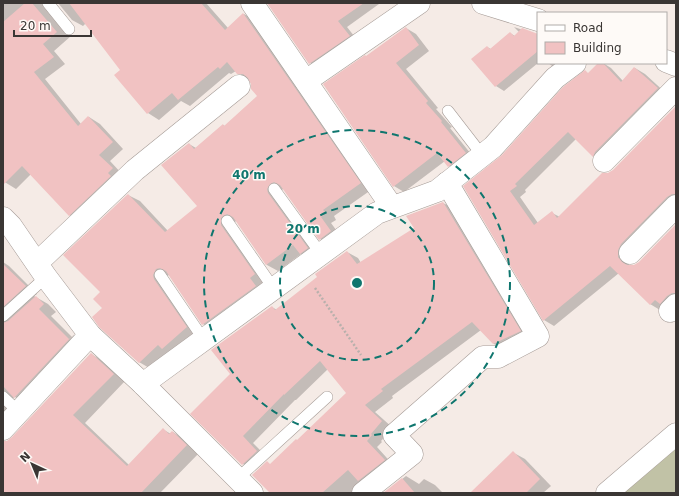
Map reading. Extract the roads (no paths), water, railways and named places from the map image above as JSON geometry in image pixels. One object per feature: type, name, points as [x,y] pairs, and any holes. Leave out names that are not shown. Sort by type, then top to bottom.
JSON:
[{"type":"street","points":[[252,3],[392,207]]},
{"type":"street","points":[[306,81],[419,3]]},
{"type":"street","points":[[483,3],[537,20]]},
{"type":"street","points":[[143,384],[377,213],[437,191],[493,147],[555,78],[574,64]]},
{"type":"street","points":[[42,270],[134,170],[239,86]]},
{"type":"street","points":[[604,161],[676,88]]},
{"type":"street","points":[[363,493],[412,454],[394,435],[483,357],[498,357],[538,336],[447,183]]},
{"type":"street","points":[[630,254],[676,206]]},
{"type":"street","points":[[6,226],[42,270],[90,335],[143,384],[244,486]]},
{"type":"street","points":[[3,429],[90,335]]},
{"type":"street","points":[[607,493],[676,434]]},
{"type":"lane","points":[[48,3],[69,29]]},
{"type":"lane","points":[[448,111],[482,155]]},
{"type":"lane","points":[[274,189],[321,254]]},
{"type":"lane","points":[[227,221],[274,289]]},
{"type":"lane","points":[[3,316],[42,270]]},
{"type":"lane","points":[[160,275],[204,340]]},
{"type":"lane","points":[[3,397],[19,412]]},
{"type":"lane","points":[[244,486],[327,397]]}]
